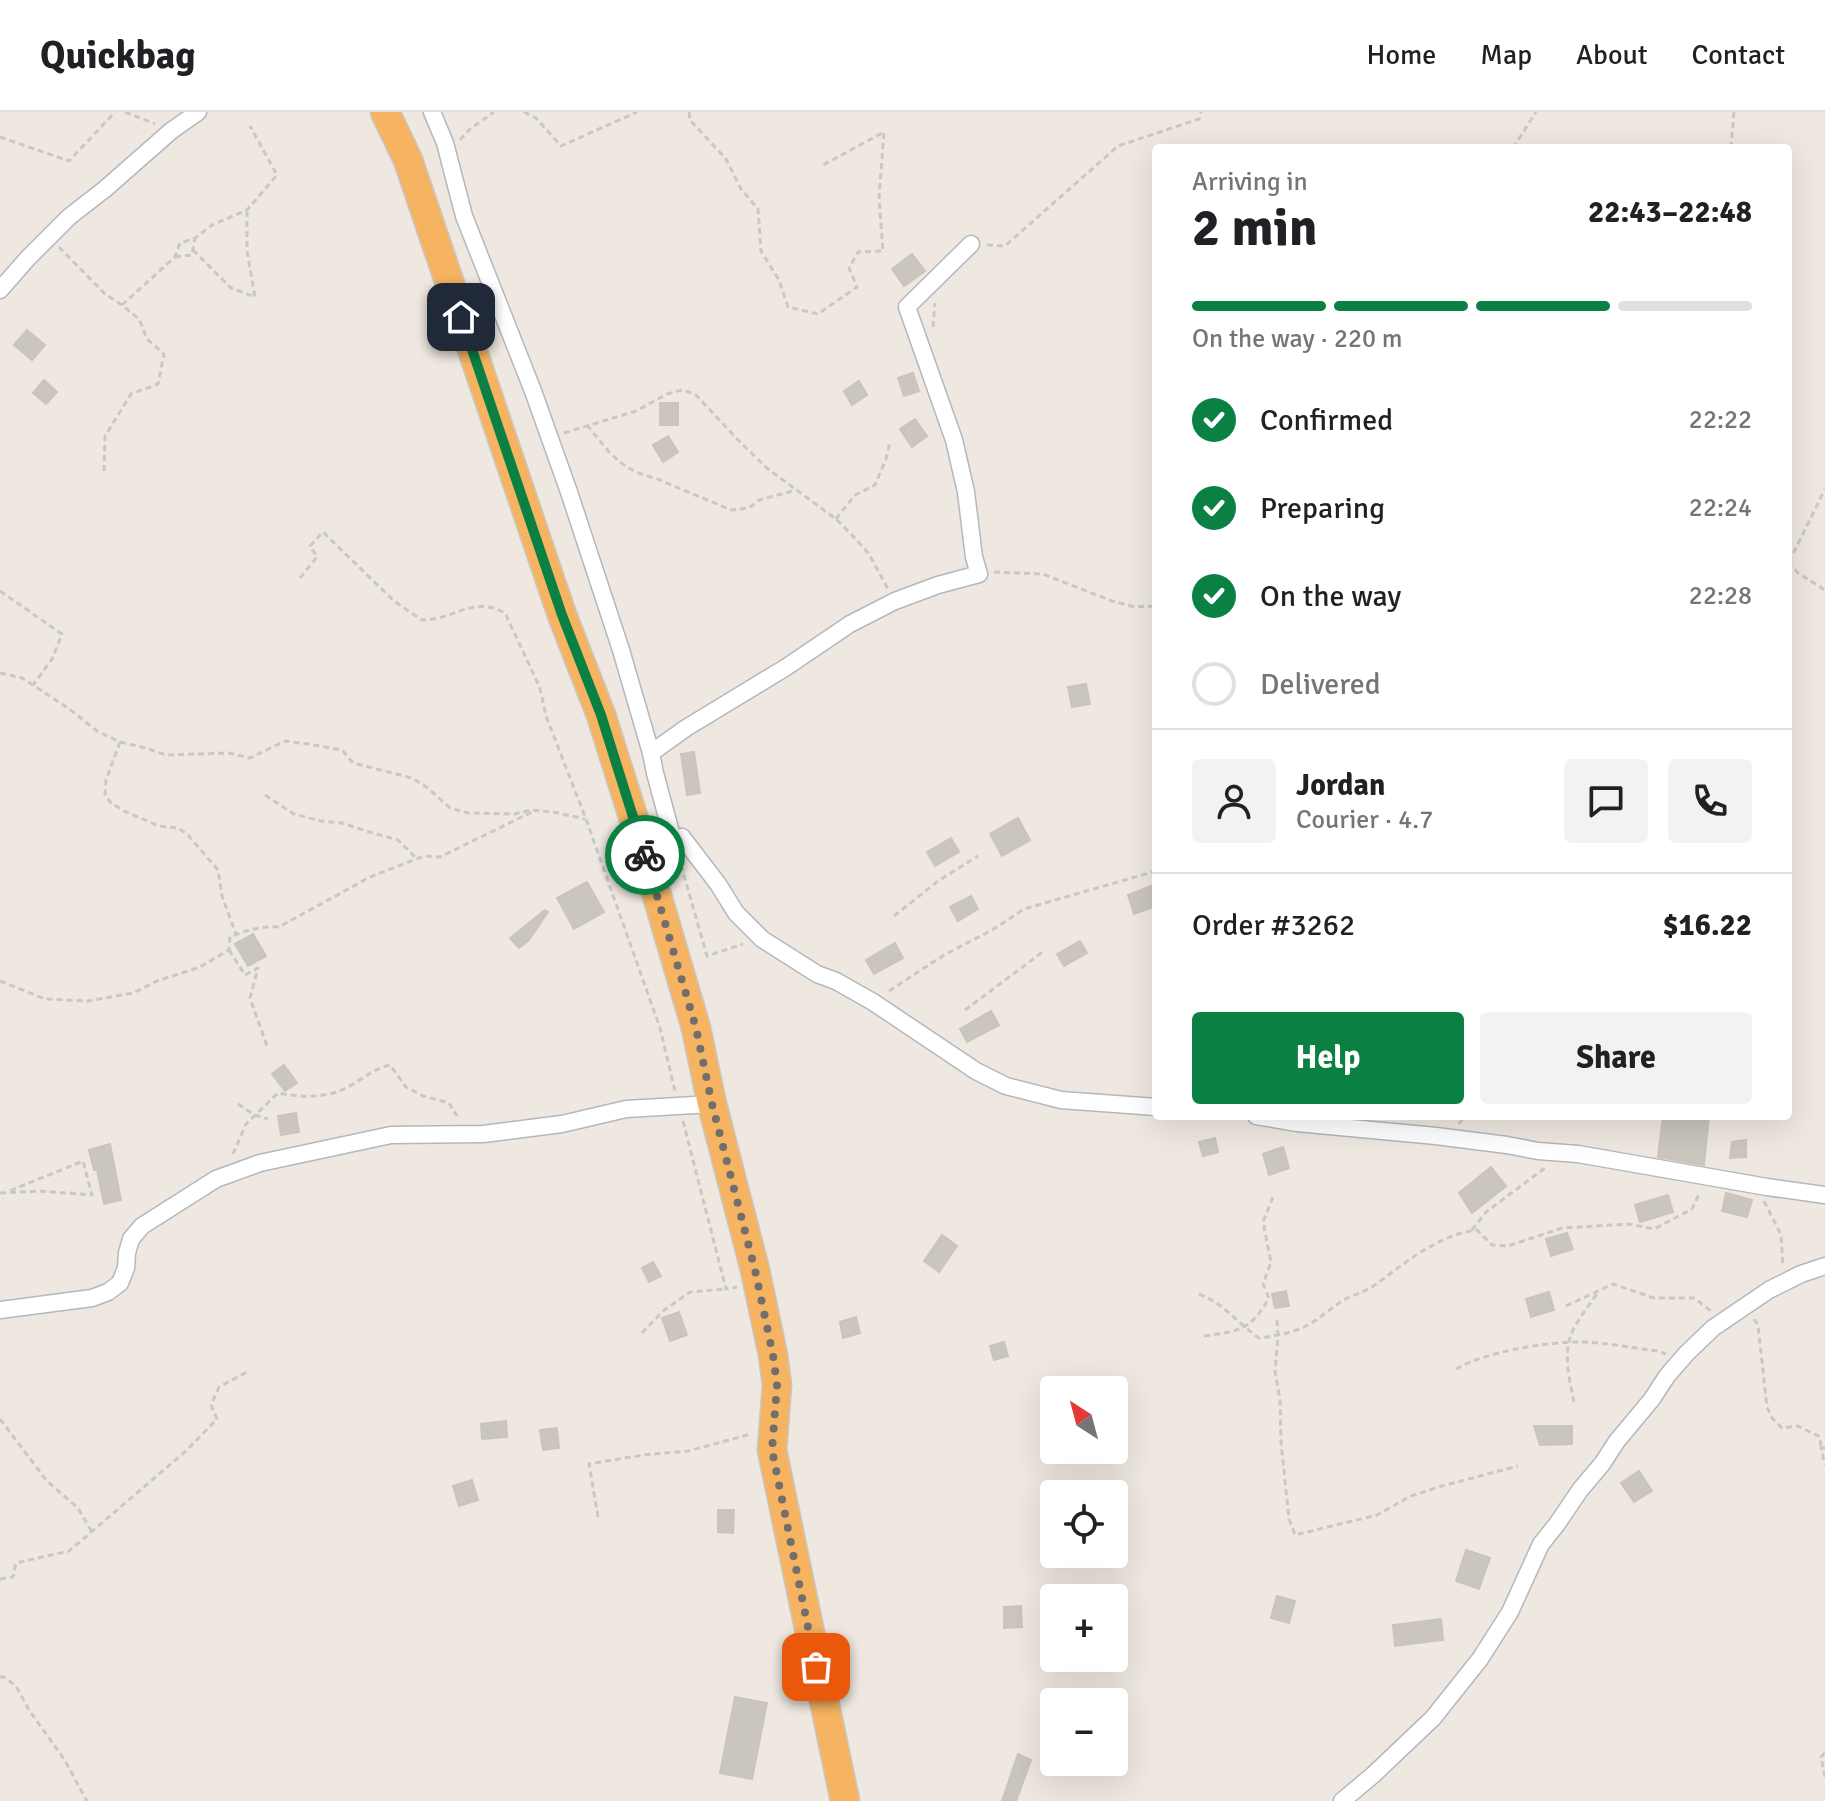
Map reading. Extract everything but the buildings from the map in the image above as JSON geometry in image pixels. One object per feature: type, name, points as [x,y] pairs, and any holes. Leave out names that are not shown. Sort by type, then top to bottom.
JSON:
[{"type":"highway","points":[[385,112],[408,160],[562,615],[601,715],[696,1028],[773,1355],[777,1385],[772,1450],[845,1801]]},
{"type":"street","points":[[0,290],[69,217],[198,112]]},
{"type":"street","points":[[432,112],[445,143],[464,216],[533,391],[602,590],[651,753],[673,840]]},
{"type":"street","points":[[651,753],[850,624],[895,601],[979,574],[954,440],[907,307],[971,244]]},
{"type":"street","points":[[643,848],[682,837],[736,913],[762,939],[817,974],[873,1002],[976,1071],[1006,1086],[1061,1100],[1152,1107]]},
{"type":"street","points":[[0,1310],[92,1298],[115,1288],[124,1275],[131,1239],[142,1226],[223,1176],[260,1163],[391,1135],[483,1134],[562,1124],[626,1109],[712,1104]]},
{"type":"street","points":[[1279,1120],[1564,1152],[1825,1195]]},
{"type":"street","points":[[1342,1801],[1433,1718],[1466,1677],[1510,1612],[1541,1544],[1697,1343],[1769,1290],[1825,1266]]},
{"type":"path","points":[[0,137],[69,161],[115,112]]},
{"type":"path","points":[[125,112],[171,131]]},
{"type":"path","points":[[447,155],[470,129],[494,112]]},
{"type":"path","points":[[524,112],[536,118],[561,146],[637,112]]},
{"type":"path","points":[[689,112],[690,120],[726,159],[741,189],[758,209],[761,251],[779,280],[788,307],[818,314],[857,287],[849,268],[858,252],[883,251],[879,198],[884,132],[823,165]]},
{"type":"path","points":[[971,244],[1005,246],[1118,146],[1199,119],[1201,112]]},
{"type":"path","points":[[1516,144],[1536,112]]},
{"type":"path","points":[[1731,144],[1734,112]]},
{"type":"path","points":[[122,305],[175,257],[180,243],[247,210],[277,175],[250,126]]},
{"type":"path","points":[[193,250],[231,288],[255,297],[247,251],[247,210]]},
{"type":"path","points":[[51,235],[63,252],[105,294],[139,319],[147,339],[164,354],[158,384],[131,394],[105,436],[104,472]]},
{"type":"path","points":[[175,257],[192,255],[195,238]]},
{"type":"path","points":[[921,348],[933,327],[938,276]]},
{"type":"path","points":[[549,438],[636,411],[667,394],[682,390],[695,394],[768,469],[836,519],[869,554],[895,601]]},
{"type":"path","points":[[587,425],[616,461],[731,510],[749,508],[759,500],[796,490]]},
{"type":"path","points":[[836,519],[855,495],[875,485],[890,441]]},
{"type":"path","points":[[1792,554],[1825,489]]},
{"type":"path","points":[[300,578],[317,557],[310,546],[323,532],[394,601],[422,620],[443,617],[476,605],[495,607],[505,613],[540,688],[546,716],[660,1028],[726,1289]]},
{"type":"path","points":[[1792,566],[1825,590]]},
{"type":"path","points":[[979,574],[1043,574],[1112,601],[1135,607],[1152,606]]},
{"type":"path","points":[[0,591],[62,634],[52,659],[33,685]]},
{"type":"path","points":[[0,673],[22,678],[97,731],[120,742],[166,755],[229,753],[250,758],[285,741],[308,744],[342,750],[353,763],[412,778],[450,808],[468,813],[514,814],[536,810],[586,819]]},
{"type":"path","points":[[120,742],[106,780],[105,795],[111,803],[126,812],[159,826],[178,828],[188,835],[218,870],[222,896],[236,934]]},
{"type":"path","points":[[265,795],[294,814],[342,823],[398,840],[417,859]]},
{"type":"path","points":[[267,1046],[250,998],[258,968],[245,975],[229,950],[230,937],[249,929],[279,927],[357,884],[424,856],[440,857],[536,810]]},
{"type":"path","points":[[673,840],[707,956],[762,939]]},
{"type":"path","points":[[894,916],[938,881],[978,856]]},
{"type":"path","points":[[873,1002],[944,955],[1024,909],[1152,872]]},
{"type":"path","points":[[0,981],[45,999],[88,1001],[133,993],[157,981],[200,967],[229,950]]},
{"type":"path","points":[[965,1010],[1044,951]]},
{"type":"path","points":[[223,1176],[246,1124],[278,1093],[306,1098],[343,1090],[378,1068],[390,1065],[406,1087],[423,1096],[449,1103],[457,1116]]},
{"type":"path","points":[[238,1104],[268,1119]]},
{"type":"path","points":[[1472,1230],[1486,1212],[1564,1152]]},
{"type":"path","points":[[0,1193],[39,1191],[92,1195],[83,1161],[7,1192]]},
{"type":"path","points":[[1199,1294],[1215,1300],[1259,1338],[1278,1336],[1305,1326],[1343,1300],[1372,1287],[1390,1272],[1445,1238],[1477,1230],[1492,1245],[1508,1246],[1562,1228],[1629,1224],[1654,1229],[1692,1209],[1708,1176]]},
{"type":"path","points":[[1755,1185],[1781,1235],[1783,1266],[1769,1290]]},
{"type":"path","points":[[1204,1336],[1239,1331],[1261,1313],[1269,1298],[1263,1284],[1271,1262],[1263,1222],[1273,1197]]},
{"type":"path","points":[[642,1333],[663,1311],[690,1292],[757,1283]]},
{"type":"path","points":[[1566,1306],[1613,1284],[1654,1298],[1694,1298],[1708,1307],[1720,1324]]},
{"type":"path","points":[[1574,1402],[1567,1368],[1573,1329],[1599,1291]]},
{"type":"path","points":[[1743,1308],[1758,1325],[1767,1407],[1772,1418],[1782,1428],[1798,1426],[1820,1437],[1825,1465]]},
{"type":"path","points":[[1277,1320],[1275,1372],[1289,1519],[1295,1535],[1377,1515],[1411,1496],[1518,1466]]},
{"type":"path","points":[[1456,1369],[1469,1361],[1505,1352],[1547,1344],[1583,1342],[1658,1351],[1681,1361]]},
{"type":"path","points":[[0,1579],[13,1577],[16,1563],[69,1551],[92,1532],[186,1451],[217,1419],[211,1405],[219,1387],[247,1372]]},
{"type":"path","points":[[0,1419],[47,1481],[78,1508],[92,1532]]},
{"type":"path","points":[[598,1517],[589,1464],[688,1451],[774,1427]]},
{"type":"path","points":[[0,1677],[16,1686],[64,1759],[87,1801]]},
{"type":"path","points":[[1825,1753],[1821,1757],[1825,1777]]},
{"type":"way so far","points":[[645,855],[696,1028],[773,1355],[777,1385],[772,1450],[816,1667]]},
{"type":"route","points":[[461,317],[562,615],[601,715],[645,855]]}]
